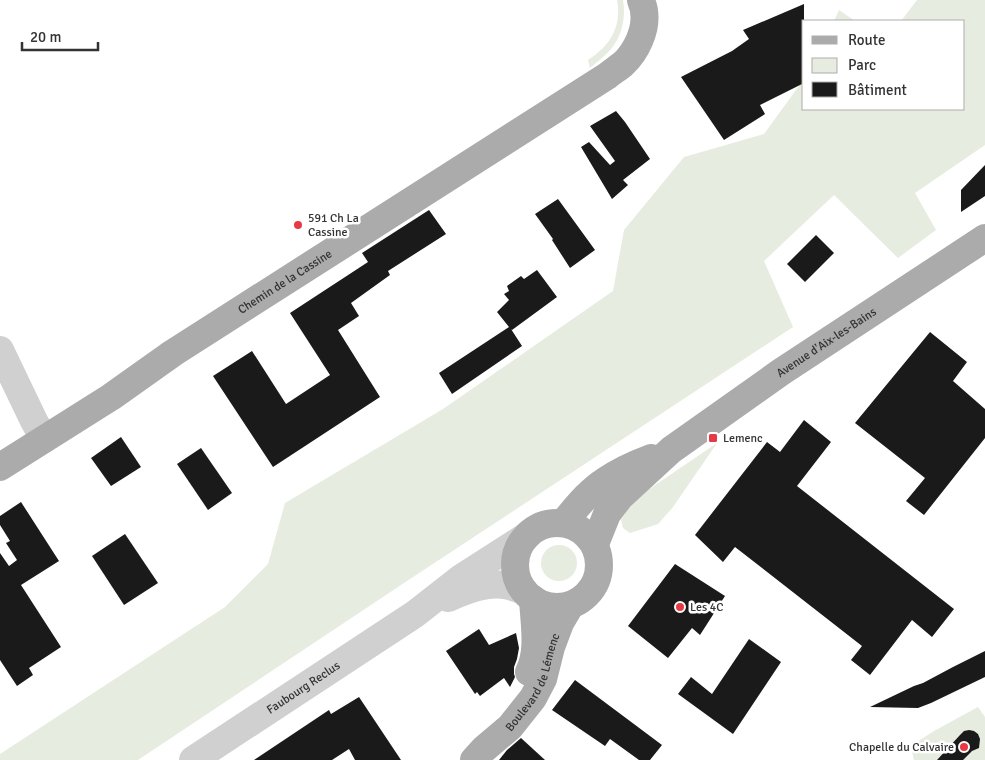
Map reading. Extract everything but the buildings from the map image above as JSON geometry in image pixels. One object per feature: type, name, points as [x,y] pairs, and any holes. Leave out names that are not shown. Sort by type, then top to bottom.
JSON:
[{"type":"main road","name":"Chemin de la Cassine","points":[[0,467],[111,398],[173,353],[242,308],[607,76],[629,57],[640,40],[644,27],[643,6]]},
{"type":"main road","name":"Avenue d'Aix-les-Bains","points":[[594,544],[607,514],[620,497],[671,450],[781,372],[985,238]]},
{"type":"main road","name":"Avenue d'Aix-les-Bains","points":[[563,523],[585,497],[605,481],[628,467],[671,450]]},
{"type":"main road","points":[[554,522],[563,523],[576,526],[586,534],[594,544],[600,559],[599,574],[593,587],[584,598],[570,606],[558,607],[545,605],[529,595],[517,578],[515,562],[519,547],[535,528],[554,522]]},
{"type":"main road","name":"Boulevard de Lémenc","points":[[479,754],[520,692],[533,666],[535,644],[529,595]]},
{"type":"main road","name":"Boulevard de Lémenc","points":[[479,754],[510,727],[533,698],[542,679],[560,623],[570,606]]},
{"type":"street","points":[[0,350],[44,439]]},
{"type":"street","name":"Faubourg Reclus","points":[[193,760],[415,614],[461,578],[528,535]]},
{"type":"street","name":"Faubourg Reclus","points":[[415,614],[469,589],[492,585],[509,586],[529,595]]},
{"type":"green space","points":[[617,0],[623,0],[624,6],[623,20],[618,38],[604,57],[590,68],[588,60],[603,49],[613,35],[618,19]]},
{"type":"green space","points":[[917,0],[985,0],[985,145],[915,193],[936,230],[898,258],[834,195],[764,261],[793,327],[138,760],[0,760],[0,754],[225,607],[268,564],[285,503],[443,409],[613,291],[624,230],[684,157],[764,134],[802,82],[802,110],[965,110],[965,20],[902,20]]},
{"type":"green space","points":[[839,10],[854,20],[834,20]]},
{"type":"green space","points":[[717,443],[673,507],[658,524],[630,533],[623,528],[621,520],[642,494]]},
{"type":"green space","points":[[559,545],[571,551],[577,563],[571,575],[559,581],[547,575],[541,563],[547,551]]},
{"type":"green space","points":[[978,707],[985,717],[985,760],[914,760],[912,751],[914,744]]},
{"type":"place","name":"591 Ch La Cassine","points":[[298,225]]},
{"type":"place","name":"Lemenc","points":[[713,438]]},
{"type":"place","name":"Les 4C","points":[[680,607]]},
{"type":"place","name":"Chapelle du Calvaire","points":[[964,747]]}]
